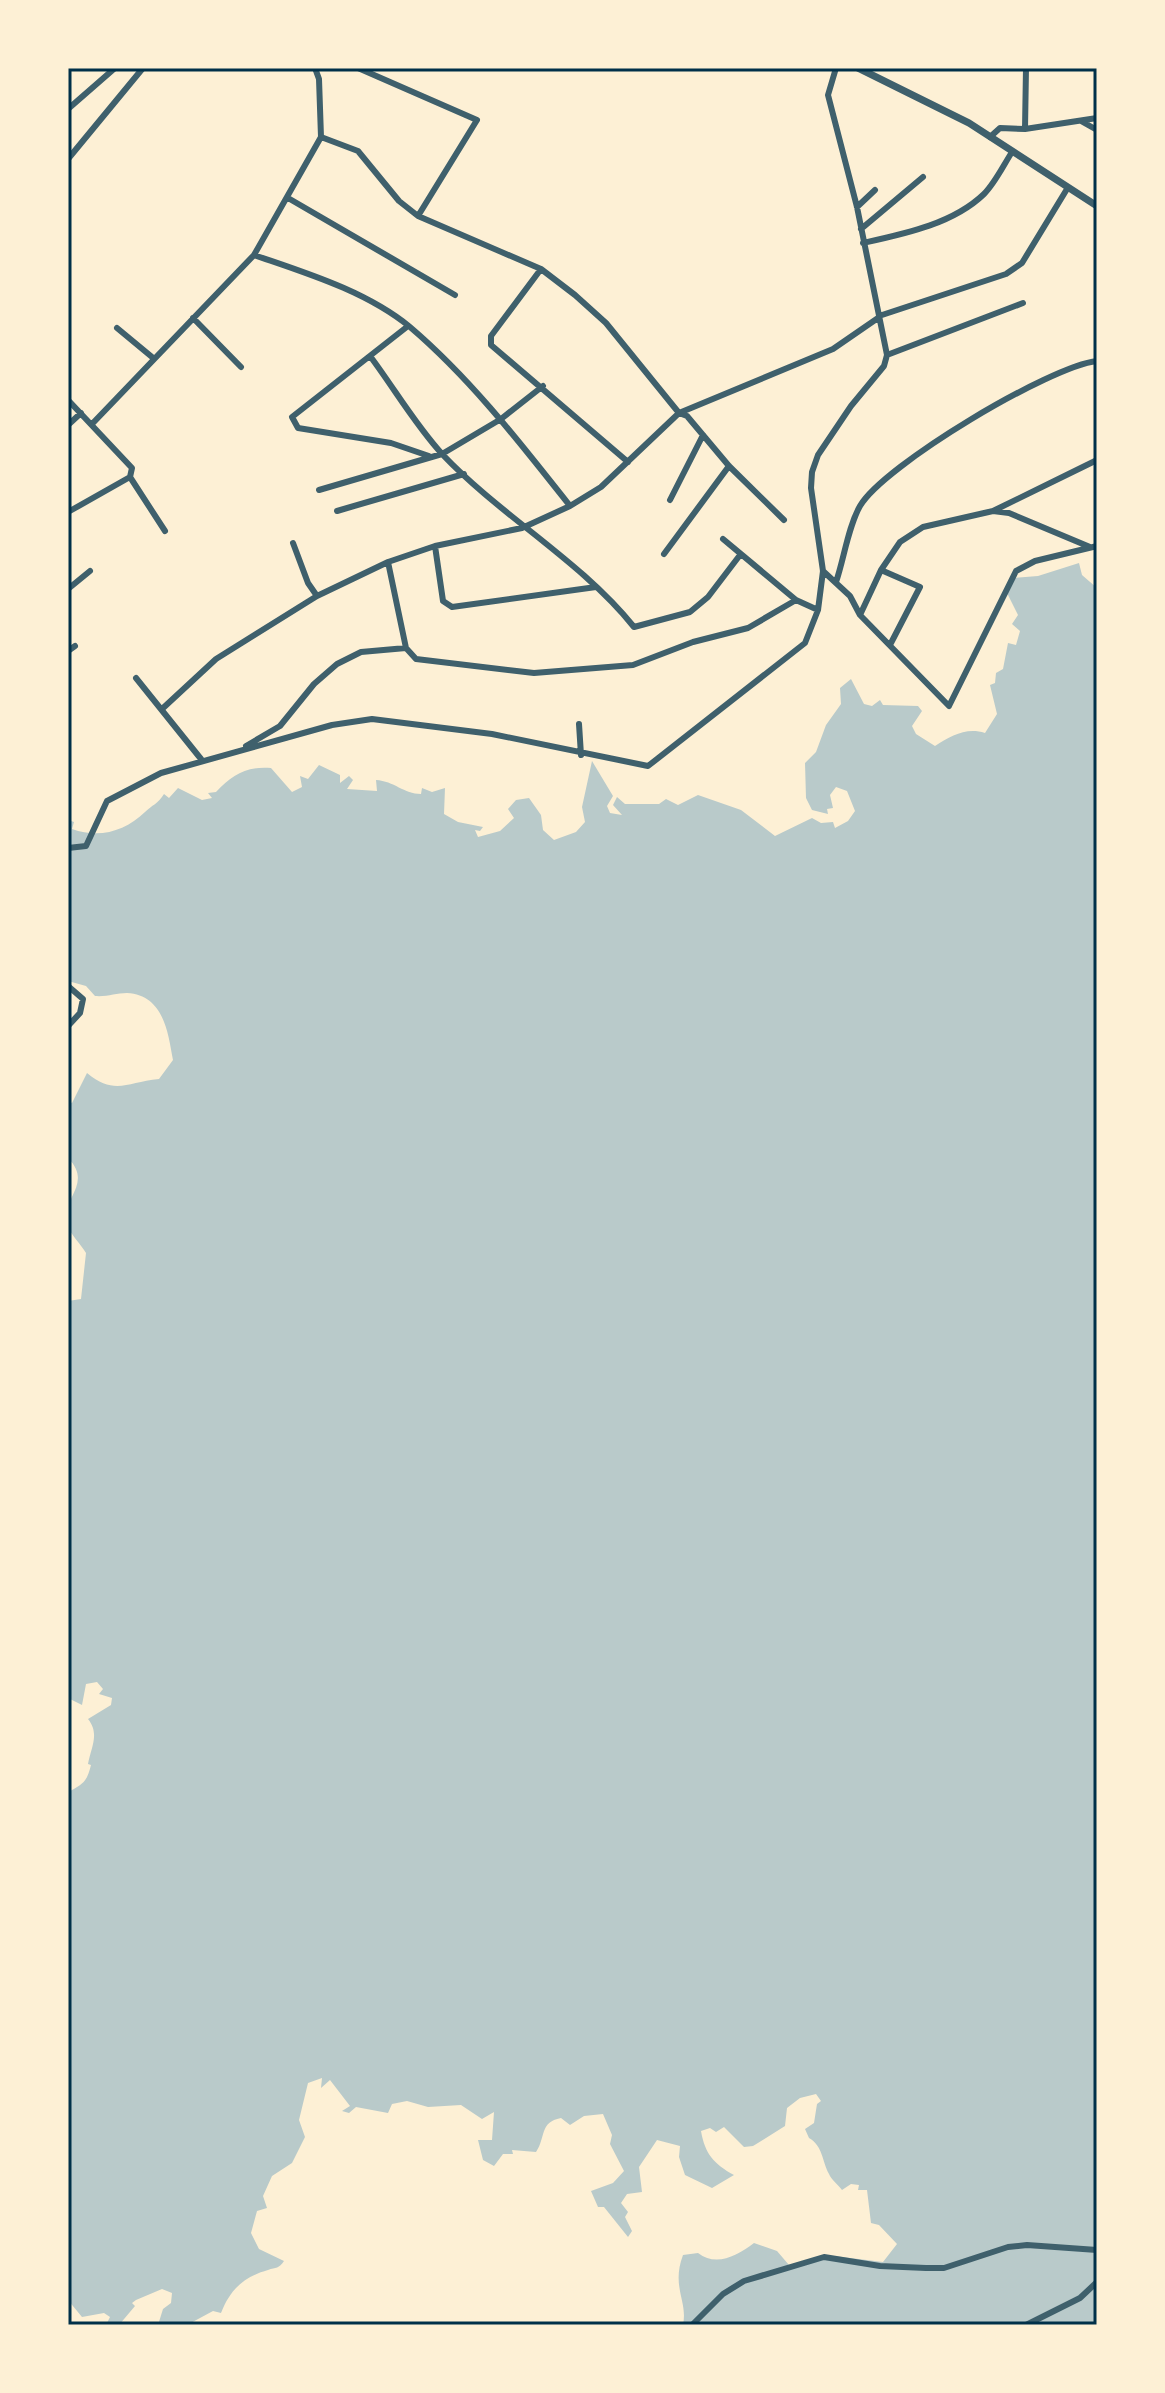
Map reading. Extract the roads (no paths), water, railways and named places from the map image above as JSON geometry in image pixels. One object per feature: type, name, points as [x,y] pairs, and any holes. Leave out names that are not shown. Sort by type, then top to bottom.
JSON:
[{"type":"street","points":[[68,109],[115,68]]},
{"type":"street","points":[[68,159],[143,68]]},
{"type":"street","points":[[92,424],[152,357],[254,255],[321,137],[319,79],[315,68]]},
{"type":"street","points":[[358,68],[477,120],[418,216]]},
{"type":"street","points":[[68,848],[86,846],[107,801],[161,773],[201,759],[332,725],[372,719],[530,741],[581,755],[648,766],[805,643],[818,610],[823,571],[811,488],[812,472],[818,455],[884,366],[887,355],[857,207],[828,95],[836,68]]},
{"type":"street","points":[[860,68],[990,137],[1097,206]]},
{"type":"street","points":[[1025,129],[1026,68]]},
{"type":"street","points":[[990,137],[1000,128],[1025,129],[1097,118]]},
{"type":"street","points":[[1081,121],[1097,130]]},
{"type":"street","points":[[321,137],[358,151],[399,201],[418,216],[541,269],[606,323],[679,413],[687,416],[729,466],[784,520]]},
{"type":"street","points":[[863,243],[905,234],[964,208],[984,194],[1012,152]]},
{"type":"street","points":[[861,229],[923,177]]},
{"type":"street","points":[[162,709],[216,659],[317,596],[388,562],[435,546],[522,528],[570,506],[588,497],[679,413],[833,349],[880,316],[1006,274],[1022,263],[1067,189]]},
{"type":"street","points":[[857,207],[875,190]]},
{"type":"street","points":[[288,198],[455,295]]},
{"type":"street","points":[[254,255],[332,283],[408,326],[501,419],[570,506]]},
{"type":"street","points":[[541,269],[491,336],[493,347],[543,386],[628,462]]},
{"type":"street","points":[[887,355],[1023,303]]},
{"type":"street","points":[[193,318],[241,367]]},
{"type":"street","points":[[408,326],[292,417],[298,428],[391,443],[429,456]]},
{"type":"street","points":[[117,328],[152,357]]},
{"type":"street","points":[[370,356],[442,454],[522,528],[596,587],[634,627],[690,612],[708,597],[740,555]]},
{"type":"street","points":[[836,582],[860,506],[876,488],[985,409],[1076,363],[1097,361]]},
{"type":"street","points":[[319,490],[442,454],[501,419],[543,386]]},
{"type":"street","points":[[68,400],[130,465],[130,477],[165,531]]},
{"type":"street","points":[[68,425],[81,413]]},
{"type":"street","points":[[670,500],[703,435]]},
{"type":"street","points":[[860,615],[881,570],[900,542],[923,527],[993,511],[1097,460]]},
{"type":"street","points":[[664,554],[729,466]]},
{"type":"street","points":[[337,511],[464,474]]},
{"type":"street","points":[[68,512],[130,477]]},
{"type":"street","points":[[993,511],[1009,513],[1095,547]]},
{"type":"street","points":[[723,539],[796,600],[818,610]]},
{"type":"street","points":[[293,543],[308,583],[317,596]]},
{"type":"street","points":[[435,546],[443,601],[452,607],[596,587]]},
{"type":"street","points":[[823,571],[850,596],[860,615],[891,643],[949,706],[1016,571],[1035,561],[1095,547]]},
{"type":"street","points":[[388,562],[406,648],[416,659],[534,673],[633,665],[693,642],[748,628],[796,600]]},
{"type":"street","points":[[881,570],[920,587],[891,643]]},
{"type":"street","points":[[68,589],[90,571]]},
{"type":"street","points":[[232,753],[280,726],[296,711],[314,684],[337,664],[361,652],[406,648]]},
{"type":"street","points":[[136,678],[201,759]]},
{"type":"street","points":[[579,724],[581,755]]},
{"type":"street","points":[[68,986],[83,999],[70,1022]]},
{"type":"street","points":[[692,2325],[723,2294],[744,2281],[824,2257],[880,2266],[944,2268],[1008,2247],[1027,2245],[1097,2250]]},
{"type":"street","points":[[1026,2325],[1080,2298],[1097,2282]]}]
